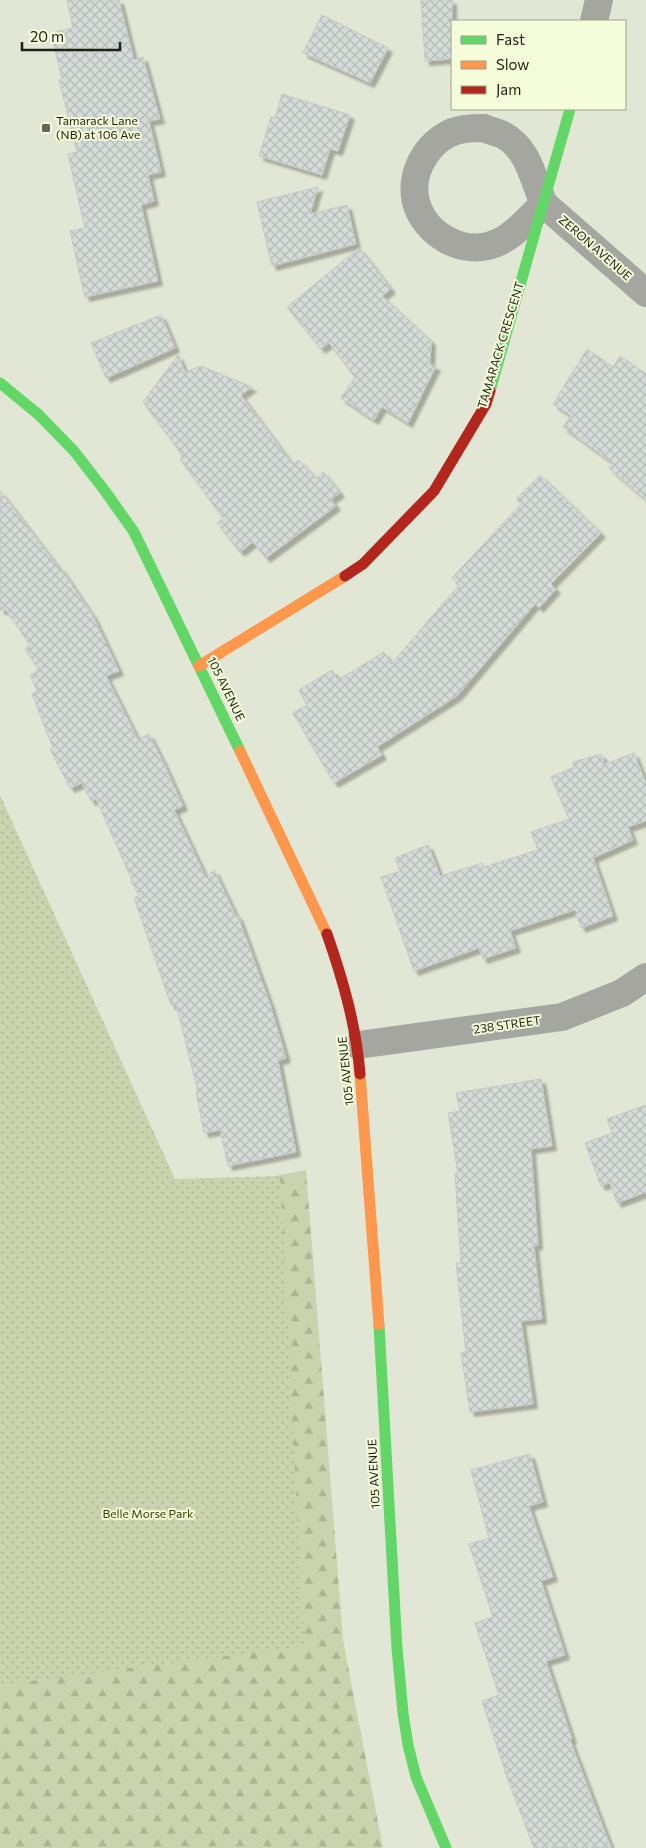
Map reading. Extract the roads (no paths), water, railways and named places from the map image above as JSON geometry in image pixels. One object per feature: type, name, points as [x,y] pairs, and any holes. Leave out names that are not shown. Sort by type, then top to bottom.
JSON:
[{"type":"street","points":[[594,20],[599,0]]},
{"type":"street","name":"TAMARACK CRESCENT","points":[[199,666],[363,564],[434,491],[486,404],[570,110]]},
{"type":"street","points":[[484,128],[503,135],[519,147],[530,164],[544,204],[525,220],[512,235],[494,244],[475,248],[455,244],[438,235],[424,220],[416,202],[415,183],[420,163],[430,147],[446,135],[464,129],[484,128]]},
{"type":"street","name":"ZERON AVENUE","points":[[544,204],[646,293]]},
{"type":"street","name":"105 AVENUE","points":[[0,383],[62,439],[88,468],[113,501],[143,548],[324,925],[344,984],[358,1045],[376,1264],[397,1648],[402,1700],[416,1778],[446,1848]]},
{"type":"street","name":"238 STREET","points":[[358,1045],[562,1017],[622,993],[646,977]]},
{"type":"place","name":"Tamarack Lane (NB) at 106 Ave","points":[[46,128]]},
{"type":"park label","name":"Belle Morse Park","points":[[148,1514]]}]
